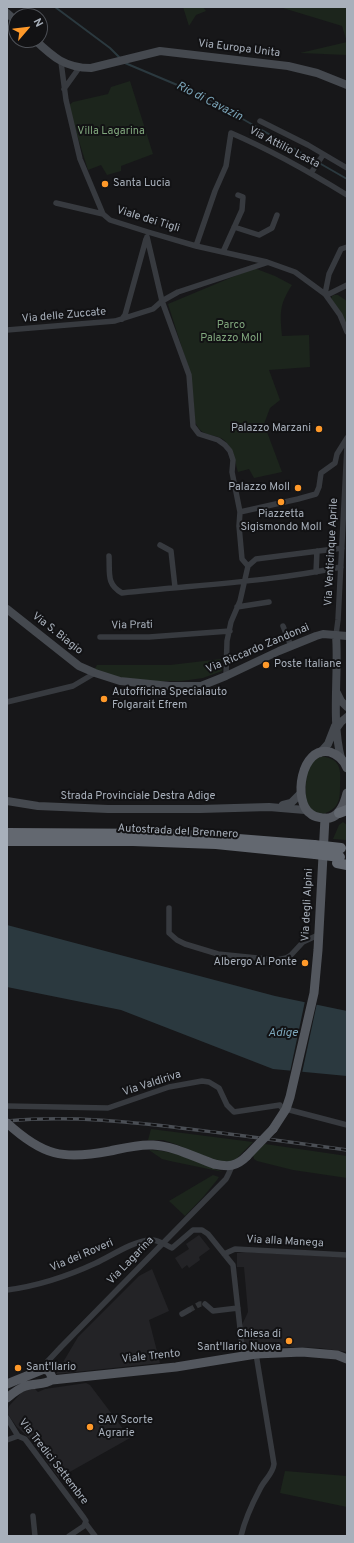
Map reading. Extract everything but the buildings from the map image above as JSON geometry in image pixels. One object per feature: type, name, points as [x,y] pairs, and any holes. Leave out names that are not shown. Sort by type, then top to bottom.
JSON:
[{"type":"highway","name":"Autostrada del Brennero","points":[[7,833],[175,834],[343,857]]},
{"type":"highway","name":"Autostrada del Brennero","points":[[7,841],[132,841],[216,844],[247,848],[315,852]]},
{"type":"highway","points":[[315,852],[343,857]]},
{"type":"main road","points":[[43,48],[61,62],[79,68]]},
{"type":"main road","name":"Via Europa Unita","points":[[79,68],[91,68],[160,51],[288,66],[317,73],[347,85]]},
{"type":"main road","name":"Via S. Biagio","points":[[7,609],[79,666],[95,673]]},
{"type":"main road","name":"Via Riccardo Zandonai","points":[[95,673],[120,681],[170,686],[201,686],[226,676],[288,645],[323,634],[347,636]]},
{"type":"main road","points":[[336,635],[337,743],[345,762]]},
{"type":"main road","points":[[336,690],[341,701],[347,708]]},
{"type":"main road","points":[[347,716],[336,726],[328,744],[320,752],[313,756],[305,767],[301,793],[305,810],[313,816],[325,818],[336,816],[343,811],[347,794]]},
{"type":"main road","points":[[320,752],[334,753],[345,762]]},
{"type":"main road","name":"Strada Provinciale Destra Adige","points":[[269,807],[291,803],[301,793]]},
{"type":"main road","name":"Strada Provinciale Destra Adige","points":[[7,801],[38,806],[108,809],[269,807],[305,810]]},
{"type":"main road","name":"Via degli Alpini","points":[[232,1166],[241,1162],[273,1129],[286,1109],[294,1086],[314,993],[325,818]]},
{"type":"main road","points":[[7,1123],[35,1145],[56,1153],[80,1156],[132,1146],[154,1145],[176,1150],[214,1164],[232,1166]]},
{"type":"main road","name":"Viale Trento","points":[[7,1398],[17,1390],[52,1380],[176,1367],[243,1355],[302,1352],[337,1355],[347,1359]]},
{"type":"main road","points":[[7,1384],[44,1369],[49,1371],[52,1380]]},
{"type":"street","name":"Viale dei Tigli","points":[[61,62],[64,89],[80,159],[103,214],[110,220],[147,234],[267,262],[295,272],[325,294],[340,315],[347,332]]},
{"type":"street","points":[[64,89],[79,68]]},
{"type":"street","points":[[260,121],[292,136],[347,168]]},
{"type":"street","name":"Via Attilio Lasta","points":[[196,246],[215,191],[226,166],[231,133],[266,148],[347,195]]},
{"type":"street","points":[[311,173],[323,154]]},
{"type":"street","points":[[222,252],[242,210],[243,197],[238,195]]},
{"type":"street","points":[[56,203],[103,214]]},
{"type":"street","points":[[234,227],[259,235],[272,228],[277,215]]},
{"type":"street","points":[[147,234],[162,301],[189,375],[193,426],[199,434],[218,440],[225,445],[230,451],[233,460],[232,472],[240,512],[242,559],[248,566]]},
{"type":"street","points":[[122,319],[125,315],[147,234]]},
{"type":"street","points":[[347,247],[341,249],[332,261],[325,294],[329,294],[347,285]]},
{"type":"street","name":"Via delle Zuccate","points":[[7,330],[115,321],[153,309],[162,301],[178,292],[267,262]]},
{"type":"street","points":[[240,512],[271,506],[316,494],[319,487],[321,473],[335,463],[337,454],[347,438]]},
{"type":"street","name":"Via Venticinque Aprile","points":[[336,635],[346,508],[347,446]]},
{"type":"street","points":[[160,545],[171,551],[175,587]]},
{"type":"street","points":[[226,676],[227,641],[231,622],[246,582],[248,566],[256,559],[342,548]]},
{"type":"street","points":[[316,572],[317,551]]},
{"type":"street","points":[[109,556],[110,582],[114,589],[122,593],[175,587],[246,582],[341,567]]},
{"type":"street","points":[[237,606],[269,602]]},
{"type":"street","points":[[283,626],[288,645]]},
{"type":"street","name":"Via Prati","points":[[100,637],[163,636],[230,631]]},
{"type":"street","points":[[7,702],[73,686],[95,673]]},
{"type":"street","points":[[337,711],[347,708]]},
{"type":"street","points":[[337,711],[347,716]]},
{"type":"street","points":[[169,908],[169,933],[177,940],[185,944],[225,955],[281,960],[291,955],[303,942],[318,935]]},
{"type":"street","name":"Via Valdiriva","points":[[7,1106],[108,1108],[180,1084],[202,1081],[209,1082],[218,1088],[227,1105],[234,1112],[277,1105],[286,1109]]},
{"type":"street","points":[[286,1109],[347,1125]]},
{"type":"street","name":"Via Lagarina","points":[[44,1369],[47,1362],[61,1347],[226,1178],[232,1166]]},
{"type":"street","name":"Via dei Roveri","points":[[7,1290],[31,1286],[58,1278],[87,1267],[126,1247],[146,1240],[158,1241],[172,1248],[193,1230],[202,1230],[208,1234],[224,1254]]},
{"type":"street","name":"Via alla Manega","points":[[224,1254],[235,1249],[347,1255]]},
{"type":"street","points":[[224,1254],[233,1265],[243,1355]]},
{"type":"street","points":[[205,1304],[213,1311],[238,1308]]},
{"type":"street","points":[[182,1314],[189,1310]]},
{"type":"street","points":[[241,1536],[249,1508],[256,1498],[260,1488],[274,1468],[274,1458],[256,1354]]},
{"type":"street","name":"Via Tredici Settembre","points":[[7,1418],[18,1436],[25,1439],[96,1536]]},
{"type":"street","points":[[7,1440],[18,1436]]},
{"type":"street","points":[[33,1516],[35,1536]]},
{"type":"street","points":[[69,1536],[83,1528],[85,1521]]},
{"type":"shaded area","points":[[199,1235],[210,1249],[199,1257],[200,1260],[189,1268],[187,1265],[182,1269],[175,1258],[189,1249],[186,1244]]},
{"type":"shaded area","points":[[246,1252],[347,1257],[347,1352],[320,1348],[264,1346],[253,1348],[244,1344],[242,1325],[248,1312],[244,1267],[237,1267],[237,1253]]},
{"type":"shaded area","points":[[152,1269],[169,1311],[149,1320],[160,1363],[56,1374],[78,1337],[139,1276]]},
{"type":"shaded area","points":[[86,1383],[90,1385],[130,1438],[59,1478],[32,1441],[17,1427],[7,1413],[9,1406],[21,1393],[29,1389],[35,1389],[38,1392],[45,1389]]},
{"type":"green space","points":[[183,7],[203,7],[206,11],[196,15],[189,26]]},
{"type":"green space","points":[[259,7],[347,7],[347,42],[342,26],[283,8]]},
{"type":"green space","points":[[347,42],[347,55],[300,53]]},
{"type":"green space","name":"Villa Lagarina","points":[[130,81],[153,154],[121,166],[121,171],[107,175],[101,165],[88,170],[68,106],[73,102],[108,94],[111,87]]},
{"type":"green space","name":"Parco Palazzo Moll","points":[[254,268],[275,276],[292,285],[281,309],[282,336],[309,335],[310,367],[269,370],[280,400],[270,408],[264,424],[282,472],[254,478],[249,469],[238,472],[230,448],[225,441],[221,438],[206,434],[200,430],[195,422],[191,376],[168,304]]},
{"type":"green space","points":[[338,295],[347,301],[347,327],[331,300],[332,296]]},
{"type":"green space","points":[[221,659],[222,671],[203,678],[182,681],[153,681],[115,677],[94,670],[97,665],[170,665]]},
{"type":"green space","points":[[321,756],[328,757],[336,762],[340,770],[340,794],[338,802],[334,808],[324,814],[312,810],[306,800],[306,783],[309,766],[313,761]]},
{"type":"green space","points":[[343,822],[347,825],[347,840],[333,839],[339,825]]},
{"type":"green space","points":[[151,1129],[253,1142],[238,1157],[238,1159],[227,1162],[215,1160],[163,1140],[148,1140]]},
{"type":"green space","points":[[265,1144],[347,1156],[347,1178],[293,1170],[257,1161],[254,1159],[253,1155]]},
{"type":"green space","points":[[149,1150],[168,1152],[223,1172],[162,1159]]},
{"type":"green space","points":[[213,1175],[219,1177],[185,1216],[169,1201]]},
{"type":"green space","points":[[285,1471],[347,1476],[347,1507],[280,1493]]},
{"type":"water","name":"Adige","points":[[7,925],[275,996],[347,1011],[347,1076],[273,1069],[121,1010],[7,987]]},
{"type":"pier","points":[[305,1001],[317,1003],[302,1073],[290,1072]]},
{"type":"waterway","name":"Rio di Cavazin","points":[[55,7],[110,48],[120,58]]},
{"type":"waterway","name":"Rio di Cavazin","points":[[125,63],[201,95],[347,179]]},
{"type":"tunnel","points":[[189,1310],[200,1304],[205,1304]]},
{"type":"railway","points":[[7,1121],[31,1119],[79,1119],[126,1122],[216,1132],[347,1150]]},
{"type":"place","name":"Santa Lucia","points":[[105,184]]},
{"type":"place","name":"Palazzo Marzani","points":[[319,429]]},
{"type":"place","name":"Palazzo Moll","points":[[298,488]]},
{"type":"place","name":"Piazzetta Sigismondo Moll","points":[[281,502]]},
{"type":"place","name":"Poste Italiane","points":[[266,665]]},
{"type":"place","name":"Autofficina Specialauto Folgarait Efrem","points":[[104,699]]},
{"type":"place","name":"Albergo Al Ponte","points":[[305,963]]},
{"type":"place","name":"Chiesa di Sant'Ilario Nuova","points":[[289,1341]]},
{"type":"place","name":"Sant'Ilario","points":[[18,1368]]},
{"type":"place","name":"SAV Scorte Agrarie","points":[[90,1427]]}]
